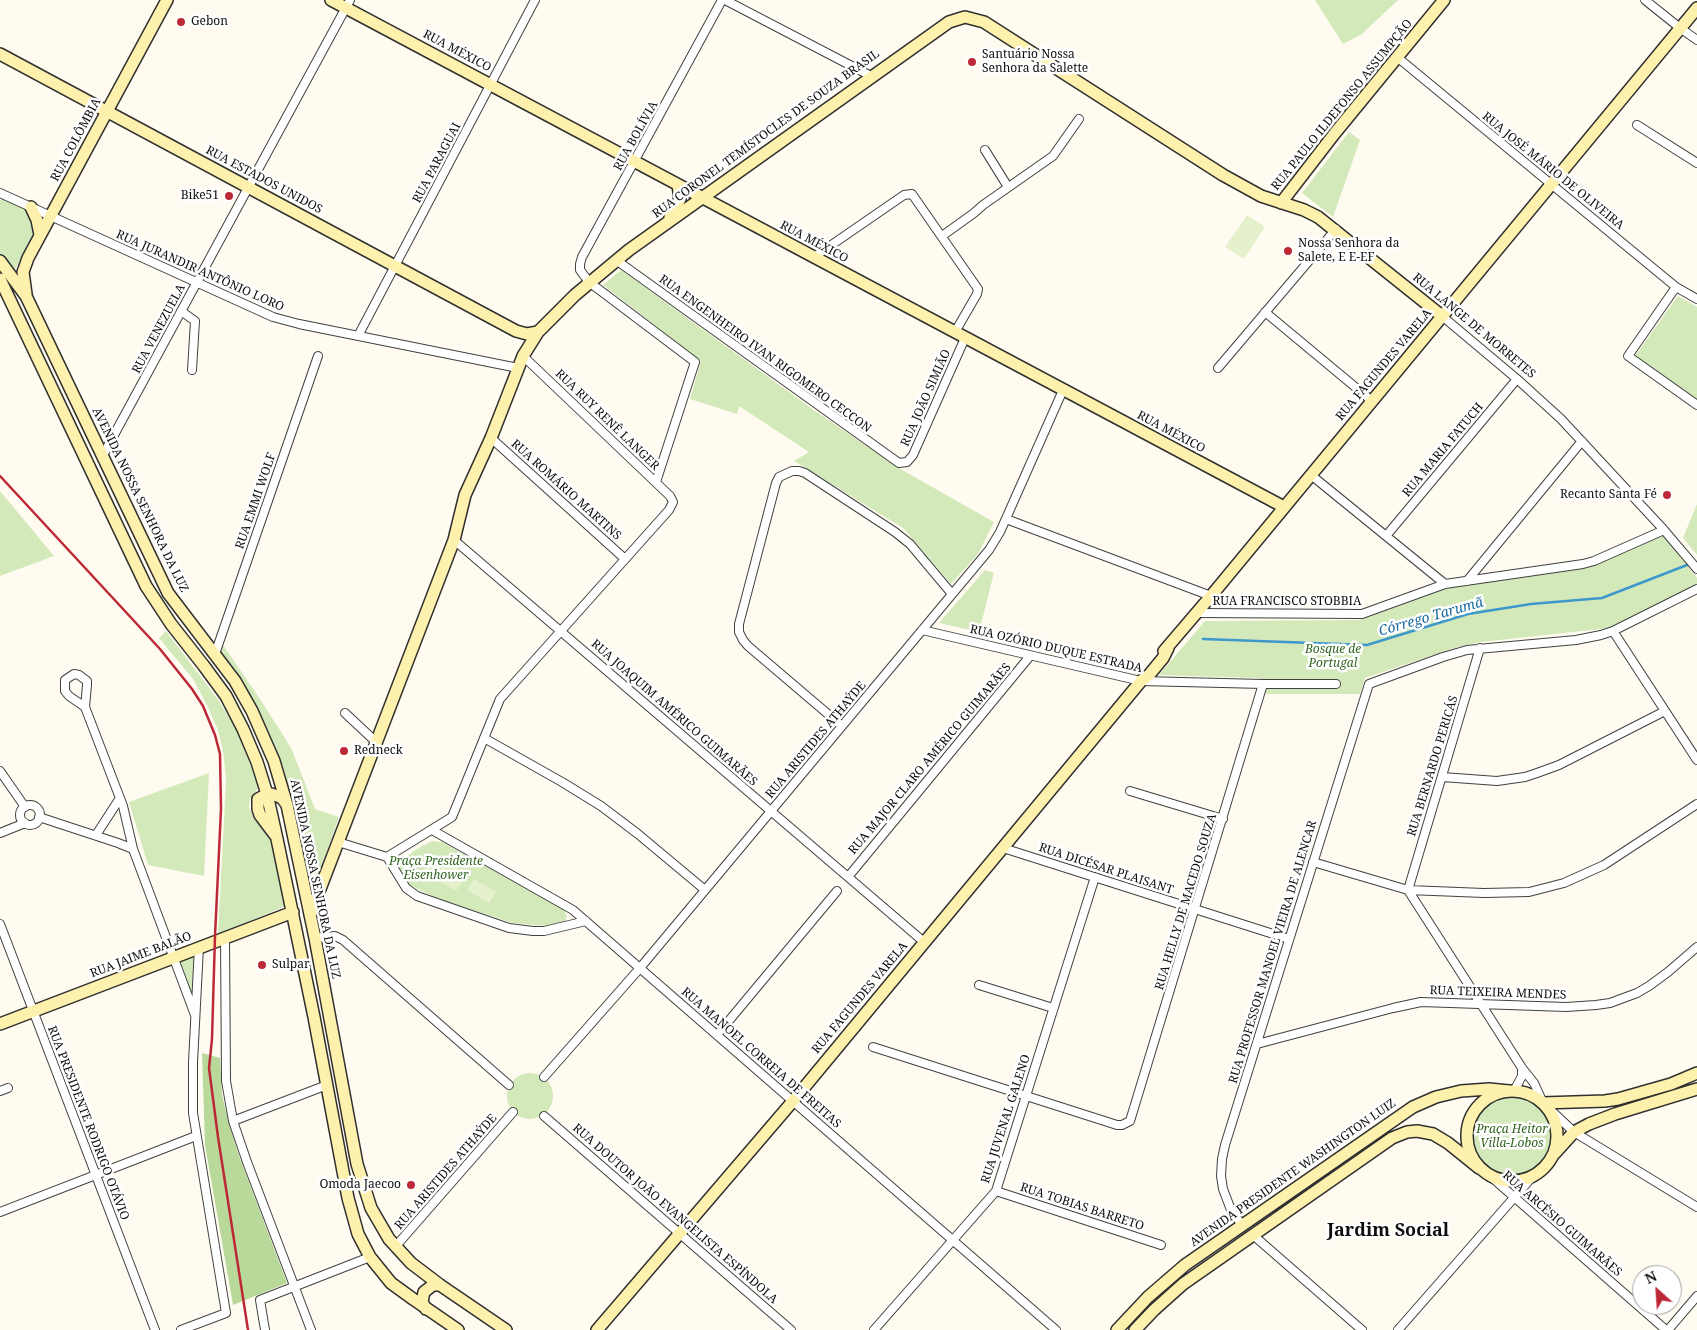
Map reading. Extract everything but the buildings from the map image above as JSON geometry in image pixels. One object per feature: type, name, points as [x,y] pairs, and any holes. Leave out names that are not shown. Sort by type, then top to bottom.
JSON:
[{"type":"main road","name":"RUA COLÔMBIA","points":[[26,296],[23,272],[28,258],[167,0]]},
{"type":"main road","name":"RUA MÉXICO","points":[[331,0],[348,4],[490,85],[1284,507]]},
{"type":"main road","name":"RUA PAULO ILDEFONSO ASSUMPÇÃO","points":[[1282,203],[1335,133],[1444,0]]},
{"type":"main road","name":"RUA FAGUNDES VARELA","points":[[597,1330],[793,1101],[1140,681],[1149,675],[1163,658],[1168,648],[1697,8]]},
{"type":"main road","name":"RUA CORONEL TEMÍSTOCLES DE SOUZA BRASIL","points":[[310,915],[454,540],[462,503],[491,438],[523,356],[538,332],[589,282],[666,223],[949,22],[965,17]]},
{"type":"main road","name":"RUA LANGE DE MORRETES","points":[[965,17],[994,27],[1223,175],[1261,196],[1311,213],[1336,229],[1442,316]]},
{"type":"main road","name":"RUA ESTADOS UNIDOS","points":[[0,54],[516,331],[527,334],[538,332]]},
{"type":"main road","points":[[666,223],[679,203],[678,185]]},
{"type":"main road","points":[[31,207],[37,220],[40,235]]},
{"type":"main road","name":"AVENIDA NOSSA SENHORA DA LUZ","points":[[0,260],[26,296],[168,593],[235,681],[252,710],[274,761],[287,805],[315,938],[361,1179],[378,1222],[395,1247],[411,1263],[506,1330]]},
{"type":"main road","points":[[0,278],[146,586],[170,624],[226,696],[250,745],[267,794],[277,839],[308,986],[351,1212],[358,1234],[370,1257],[391,1283],[458,1330]]},
{"type":"main road","points":[[516,331],[522,343],[523,356]]},
{"type":"main road","points":[[267,794],[282,798],[287,805]]},
{"type":"main road","name":"RUA JAIME BALÃO","points":[[0,1024],[293,912]]},
{"type":"main road","points":[[308,986],[312,992],[317,994],[324,991],[325,988]]},
{"type":"main road","points":[[1543,1103],[1618,1099],[1671,1084],[1697,1073]]},
{"type":"main road","points":[[1135,1330],[1183,1284],[1385,1142],[1407,1132],[1417,1131],[1433,1134],[1448,1143],[1489,1175],[1503,1180],[1518,1181],[1533,1176],[1545,1167],[1553,1154],[1574,1132],[1589,1124],[1697,1088]]},
{"type":"main road","name":"AVENIDA PRESIDENTE WASHINGTON LUIZ","points":[[1117,1330],[1171,1276],[1402,1114],[1436,1097],[1461,1091],[1488,1089],[1512,1091]]},
{"type":"main road","points":[[1479,1168],[1471,1156],[1467,1142],[1468,1127],[1473,1114],[1482,1102],[1495,1095],[1512,1091],[1530,1095],[1543,1103],[1551,1114],[1556,1127],[1557,1141],[1553,1154]]},
{"type":"main road","points":[[1242,1226],[1253,1235]]},
{"type":"main road","points":[[426,1309],[422,1302],[424,1292],[433,1285],[440,1285]]},
{"type":"street","name":"RUA PARAGUAI","points":[[358,336],[535,0]]},
{"type":"street","points":[[724,0],[871,76]]},
{"type":"street","name":"RUA BOLÍVIA","points":[[589,282],[580,270],[582,257],[724,0]]},
{"type":"street","points":[[1645,0],[1697,40]]},
{"type":"street","name":"RUA VENEZUELA","points":[[102,457],[348,4]]},
{"type":"street","name":"RUA JOSÉ MÁRIO DE OLIVEIRA","points":[[1397,57],[1676,287],[1697,299]]},
{"type":"street","points":[[814,257],[908,194],[915,196],[942,236],[1053,156],[1079,119]]},
{"type":"street","points":[[1637,125],[1697,163]]},
{"type":"street","points":[[985,150],[1008,187]]},
{"type":"street","name":"RUA JURANDIR ANTÔNIO LORO","points":[[0,192],[273,317],[518,368]]},
{"type":"street","points":[[1218,368],[1336,229]]},
{"type":"street","name":"RUA JOÃO SIMIÃO","points":[[903,463],[913,455],[978,289],[942,236]]},
{"type":"street","name":"RUA ENGENHEIRO IVAN RIGOMERO CECCON","points":[[616,260],[895,462],[903,463]]},
{"type":"street","points":[[589,282],[695,362],[656,482]]},
{"type":"street","points":[[1676,287],[1628,356],[1697,405]]},
{"type":"street","points":[[181,311],[195,321],[192,370]]},
{"type":"street","points":[[1265,312],[1372,401]]},
{"type":"street","name":"RUA LANGE DE MORRETES","points":[[1442,316],[1548,407],[1582,441],[1697,568]]},
{"type":"street","name":"RUA EMMI WOLF","points":[[215,654],[318,356]]},
{"type":"street","name":"RUA RUY RENÊ LANGER","points":[[523,356],[670,496],[673,502],[669,510],[625,559]]},
{"type":"street","name":"RUA MARIA FATUCH","points":[[1386,536],[1517,379]]},
{"type":"street","name":"RUA ARISTIDES ATHAÝDE","points":[[544,1077],[640,968],[989,550],[1006,520],[1063,390]]},
{"type":"street","name":"RUA ROMÁRIO MARTINS","points":[[491,438],[625,559]]},
{"type":"street","points":[[1467,580],[1582,441]]},
{"type":"street","points":[[842,726],[748,646],[739,632],[738,624],[776,483],[780,477],[792,471],[799,471],[895,532],[910,544],[952,594]]},
{"type":"street","points":[[1311,475],[1445,584]]},
{"type":"street","points":[[1006,520],[1211,596]]},
{"type":"street","name":"RUA FRANCISCO STOBBIA","points":[[1197,613],[1357,615],[1445,584],[1594,561],[1664,530]]},
{"type":"street","name":"RUA JOAQUIM AMÉRICO GUIMARÃES","points":[[454,540],[924,942]]},
{"type":"street","points":[[387,856],[452,818],[500,699],[625,559]]},
{"type":"street","points":[[1480,648],[1590,638],[1614,631],[1697,589]]},
{"type":"street","name":"RUA OZÓRIO DUQUE ESTRADA","points":[[922,630],[1140,681],[1336,684]]},
{"type":"street","points":[[1614,631],[1697,760]]},
{"type":"street","name":"RUA PROFESSOR MANOEL VIEIRA DE ALENCAR","points":[[1242,1226],[1226,1200],[1221,1176],[1222,1159],[1256,1044],[1369,684],[1454,653],[1480,648]]},
{"type":"street","name":"RUA BERNARDO PERICÁS","points":[[1408,890],[1480,648]]},
{"type":"street","name":"RUA MAJOR CLARO AMÉRICO GUIMARÃES","points":[[848,877],[1030,656]]},
{"type":"street","name":"RUA HELLY DE MACEDO SOUZA","points":[[1026,1096],[1117,1125],[1126,1124],[1132,1116],[1264,684]]},
{"type":"street","points":[[84,707],[120,798],[132,849],[195,1015]]},
{"type":"street","points":[[1442,777],[1497,781],[1537,773],[1558,765],[1665,711]]},
{"type":"street","points":[[345,713],[376,742]]},
{"type":"street","points":[[484,738],[601,806],[705,890]]},
{"type":"street","points":[[0,771],[25,807]]},
{"type":"street","points":[[112,810],[114,784]]},
{"type":"street","points":[[1130,791],[1222,819]]},
{"type":"street","points":[[96,836],[120,798]]},
{"type":"street","points":[[1313,862],[1408,890],[1507,894],[1528,892],[1571,880],[1604,865],[1697,804]]},
{"type":"street","points":[[0,833],[25,823],[34,824],[39,816],[38,810],[34,806],[25,807],[20,814],[25,823]]},
{"type":"street","points":[[39,816],[132,849]]},
{"type":"street","name":"RUA MANOEL CORREIA DE FREITAS","points":[[432,830],[563,903],[586,921],[1056,1330]]},
{"type":"street","points":[[338,842],[387,856],[410,892],[417,896],[509,928],[533,932],[586,921]]},
{"type":"street","name":"RUA DICÉSAR PLAISANT","points":[[1002,848],[1289,939]]},
{"type":"street","name":"RUA JUVENAL GALENO","points":[[874,1330],[996,1191],[1095,877]]},
{"type":"street","points":[[1408,890],[1522,1068],[1534,1083],[1543,1103],[1574,1132],[1697,1207]]},
{"type":"street","points":[[717,1035],[836,891]]},
{"type":"street","name":"RUA PRESIDENTE RODRIGO OTÁVIO","points":[[0,924],[155,1330]]},
{"type":"street","points":[[315,938],[335,936],[342,940],[509,1085]]},
{"type":"street","points":[[225,938],[226,1081],[233,1121],[311,1330]]},
{"type":"street","name":"RUA TEIXEIRA MENDES","points":[[1256,1044],[1406,1005],[1433,1002],[1566,1007],[1589,1006],[1610,1002],[1630,996],[1649,986],[1697,947]]},
{"type":"street","points":[[181,1330],[226,1313],[196,1136],[192,1087],[199,948]]},
{"type":"street","points":[[980,985],[1053,1008]]},
{"type":"street","points":[[873,1047],[1026,1096]]},
{"type":"street","points":[[1512,1091],[1522,1076],[1522,1068]]},
{"type":"street","points":[[233,1121],[327,1085]]},
{"type":"street","name":"RUA ARISTIDES ATHAÝDE","points":[[395,1247],[513,1112]]},
{"type":"street","name":"RUA DOUTOR JOÃO EVANGELISTA ESPÍNDOLA","points":[[544,1116],[791,1330]]},
{"type":"street","points":[[0,1212],[196,1136]]},
{"type":"street","name":"RUA ARCÉSIO GUIMARÃES","points":[[1489,1175],[1667,1330]]},
{"type":"street","points":[[1398,1330],[1533,1176]]},
{"type":"street","name":"RUA TOBIAS BARRETO","points":[[996,1191],[1161,1245]]},
{"type":"street","points":[[1253,1235],[1362,1330]]},
{"type":"street","points":[[265,1330],[260,1300],[370,1257]]},
{"type":"street","points":[[1667,1330],[1697,1296]]},
{"type":"green space","points":[[1315,0],[1398,0],[1362,34],[1343,44]]},
{"type":"green space","points":[[1349,132],[1360,140],[1333,217],[1302,193]]},
{"type":"green space","points":[[5,198],[24,207],[28,211],[34,226],[34,234],[13,273],[0,255],[0,200]]},
{"type":"green space","points":[[1247,215],[1265,227],[1244,259],[1225,247]]},
{"type":"green space","points":[[621,270],[811,408],[897,467],[994,522],[978,554],[951,584],[903,528],[794,461],[809,452],[739,406],[737,414],[690,399],[701,361],[603,285]]},
{"type":"green space","points":[[1678,296],[1697,307],[1697,399],[1635,356]]},
{"type":"green space","points":[[0,491],[54,556],[0,576]]},
{"type":"green space","points":[[1697,504],[1697,555],[1683,538]]},
{"type":"green space","name":"Bosque de Portugal","points":[[1663,535],[1697,578],[1697,585],[1610,628],[1481,642],[1457,647],[1365,678],[1360,694],[1265,694],[1267,687],[1264,680],[1258,678],[1159,675],[1205,621],[1360,620],[1450,587],[1590,567]]},
{"type":"green space","points":[[985,570],[994,573],[979,632],[939,623]]},
{"type":"green space","points":[[166,631],[219,701],[236,729],[259,787],[250,799],[249,808],[254,819],[272,839],[288,905],[218,934],[226,778],[223,751],[218,730],[193,679],[159,638]]},
{"type":"green space","points":[[223,645],[292,750],[315,809],[339,817],[311,895],[290,791],[283,766],[260,714],[220,653]]},
{"type":"green space","points":[[209,773],[204,876],[148,865],[129,802]]},
{"type":"green space","name":"Praça Presidente Eisenhower","points":[[432,841],[443,842],[564,910],[567,917],[565,921],[547,926],[513,923],[436,898],[407,883],[399,872],[400,862],[415,850]]},
{"type":"green space","points":[[434,855],[467,874],[456,891],[424,871]]},
{"type":"green space","points":[[474,879],[496,892],[489,903],[467,890]]},
{"type":"green space","points":[[196,954],[193,1001],[178,961]]},
{"type":"green space","points":[[202,1053],[220,1058],[222,1095],[228,1120],[238,1153],[287,1283],[233,1305],[205,1145]]},
{"type":"green space","points":[[525,1073],[535,1073],[547,1079],[552,1087],[552,1105],[547,1113],[539,1118],[525,1119],[517,1116],[510,1109],[507,1101],[507,1091],[510,1083],[517,1076]]},
{"type":"green space","name":"Praça Heitor Villa-Lobos","points":[[1504,1096],[1520,1096],[1541,1107],[1552,1128],[1552,1144],[1541,1165],[1520,1176],[1504,1176],[1490,1170],[1478,1158],[1472,1144],[1472,1128],[1478,1114],[1490,1102]]},
{"type":"waterway","name":"Córrego Tarumã","points":[[1203,639],[1367,645],[1468,614],[1531,604],[1602,598],[1687,565]]},
{"type":"railway","points":[[0,476],[160,649],[203,706],[215,735],[220,754],[221,809],[212,1039],[209,1068],[248,1330]]},
{"type":"place","name":"Gebon","points":[[181,22]]},
{"type":"place","name":"Santuário Nossa Senhora da Salette","points":[[972,62]]},
{"type":"place","name":"Bike51","points":[[229,196]]},
{"type":"place","name":"Nossa Senhora da Salete, E E-EF","points":[[1288,251]]},
{"type":"place","name":"Recanto Santa Fé","points":[[1667,495]]},
{"type":"place","name":"Redneck","points":[[344,751]]},
{"type":"place","name":"Sulpar","points":[[262,965]]},
{"type":"place","name":"Omoda Jaecoo","points":[[411,1185]]},
{"type":"district","name":"Jardim Social","points":[[1388,1231]]}]
